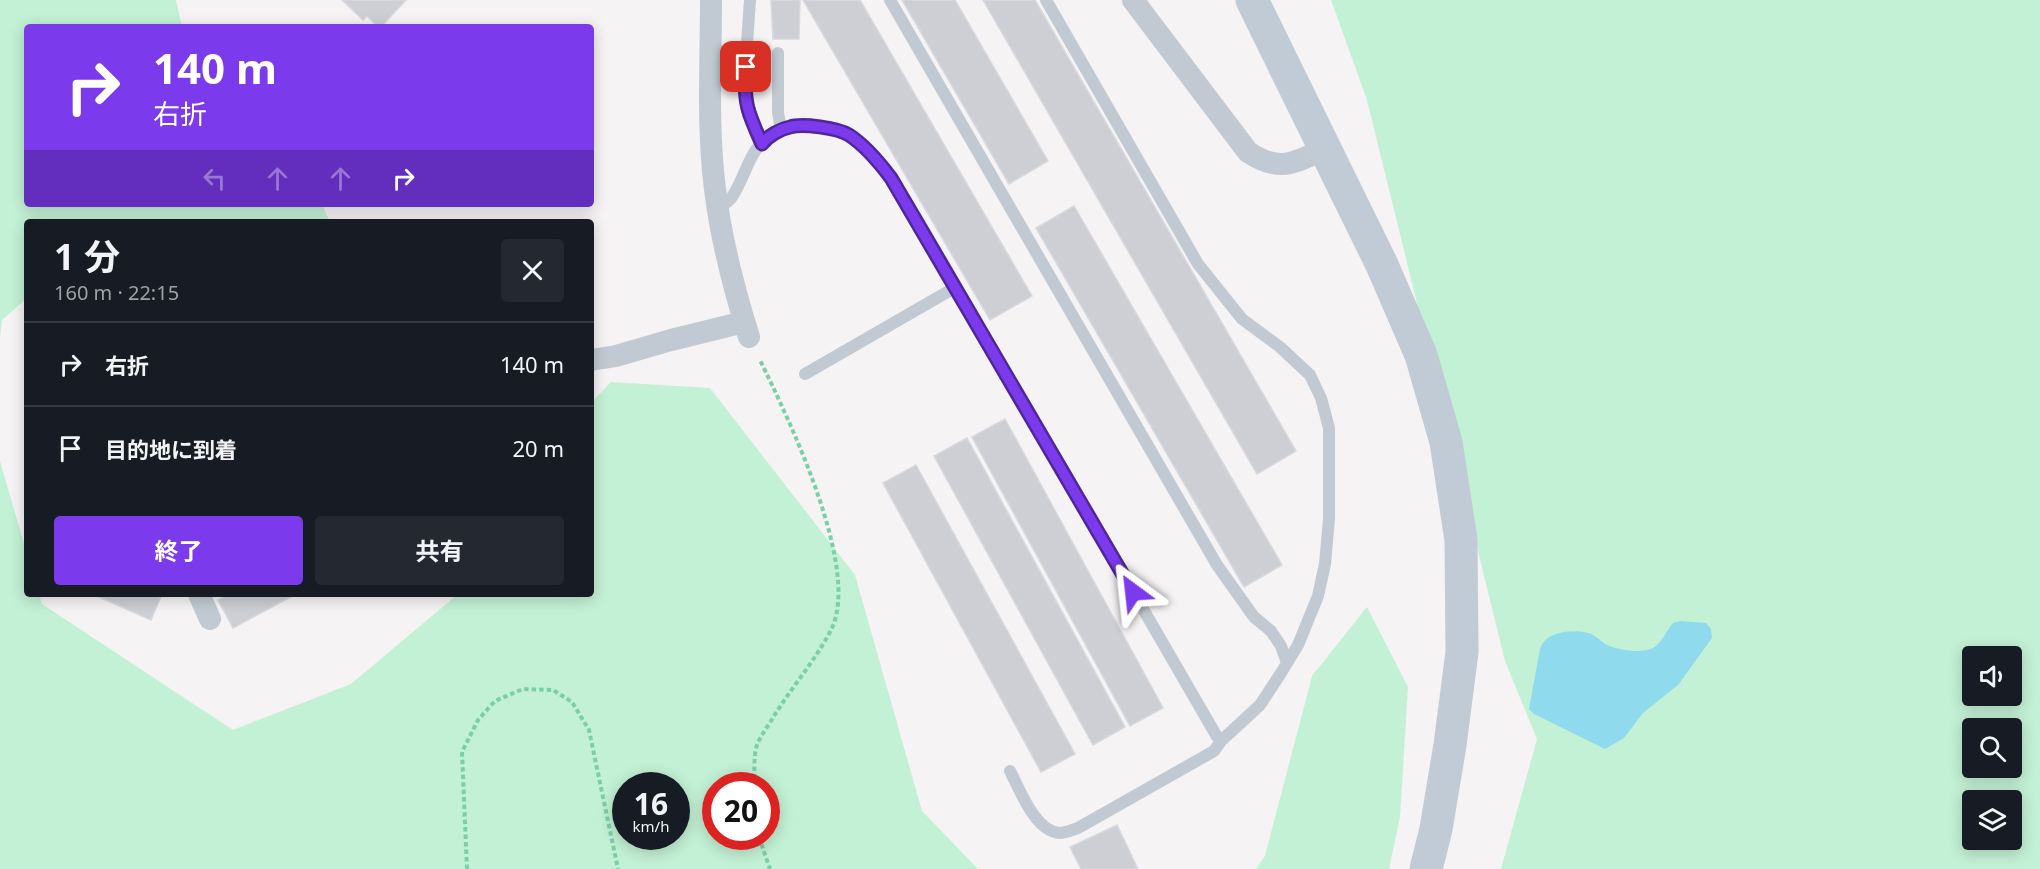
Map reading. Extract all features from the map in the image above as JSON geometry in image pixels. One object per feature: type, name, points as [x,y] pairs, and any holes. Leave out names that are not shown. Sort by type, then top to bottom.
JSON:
[{"type":"street","points":[[594,360],[616,356],[671,340],[747,330],[728,268],[715,189],[711,120],[711,0]]},
{"type":"street","points":[[1133,0],[1248,152],[1275,165],[1295,162],[1324,149]]},
{"type":"street","points":[[1252,0],[1382,265],[1421,356],[1446,442],[1461,540],[1462,652],[1447,766],[1436,829],[1426,869]]},
{"type":"street","points":[[200,597],[210,619]]},
{"type":"lane","points":[[750,0],[744,88],[748,114],[762,144]]},
{"type":"lane","points":[[890,0],[1217,565],[1254,616],[1271,631],[1281,646],[1287,663]]},
{"type":"lane","points":[[1010,771],[1040,824],[1056,833],[1078,828],[1214,751],[1221,741],[1260,705],[1298,645],[1318,596],[1325,564],[1329,519],[1329,428],[1321,398],[1310,375],[1280,347],[1242,319],[1198,264],[1046,0]]},
{"type":"lane","points":[[778,53],[778,112],[781,131]]},
{"type":"lane","points":[[718,208],[731,200],[747,164],[767,138],[791,126],[822,128],[847,134],[876,158],[902,196],[956,287],[1221,741]]},
{"type":"lane","points":[[805,374],[956,287]]},
{"type":"path","points":[[747,330],[795,433],[821,504],[837,566],[838,601],[832,628],[785,696],[757,746],[755,772]]},
{"type":"path","points":[[467,869],[462,752],[478,720],[495,701],[523,689],[553,690],[572,702],[589,730],[618,869]]},
{"type":"path","points":[[763,850],[770,869]]},
{"type":"green space","points":[[0,0],[176,0],[181,24],[24,24],[24,207],[323,207],[329,219],[24,219],[24,301],[2,320],[0,337]]},
{"type":"green space","points":[[1331,0],[2040,0],[2040,869],[1501,869],[1537,739],[1505,661],[1367,100]]},
{"type":"green space","points":[[611,382],[710,388],[855,575],[922,811],[978,869],[0,869],[0,461],[24,544],[24,597],[40,597],[42,604],[233,730],[351,684],[454,597],[594,597],[594,400]]},
{"type":"green space","points":[[1367,607],[1408,687],[1400,817],[1389,869],[1256,869],[1265,856],[1312,676]]},
{"type":"water","points":[[1680,621],[1706,623],[1711,629],[1712,638],[1678,685],[1643,713],[1624,738],[1605,749],[1534,714],[1529,709],[1540,649],[1548,638],[1560,633],[1582,632],[1593,635],[1612,647],[1643,651],[1656,646],[1673,623]]},
{"type":"building","points":[[342,0],[406,0],[384,24],[375,24],[367,16],[363,20]]},
{"type":"building","points":[[771,0],[800,0],[799,39],[773,39]]},
{"type":"building","points":[[803,0],[860,0],[1032,296],[990,320]]},
{"type":"building","points":[[902,0],[955,0],[1048,161],[1009,184]]},
{"type":"building","points":[[983,0],[1035,0],[1296,451],[1257,474]]},
{"type":"building","points":[[1074,206],[1282,565],[1244,587],[1036,228]]},
{"type":"building","points":[[1005,419],[1163,708],[1130,726],[972,437]]},
{"type":"building","points":[[967,438],[1125,727],[1093,745],[934,456]]},
{"type":"building","points":[[916,465],[1075,754],[1041,772],[883,483]]},
{"type":"building","points":[[99,597],[161,597],[151,620]]},
{"type":"building","points":[[224,597],[290,597],[233,628],[218,600]]},
{"type":"building","points":[[1117,825],[1138,869],[1081,869],[1070,847]]},
{"type":"route","points":[[746,67],[744,88],[748,114],[762,144],[767,138],[791,126],[822,128],[847,134],[876,158],[891,178],[1133,592]]}]
